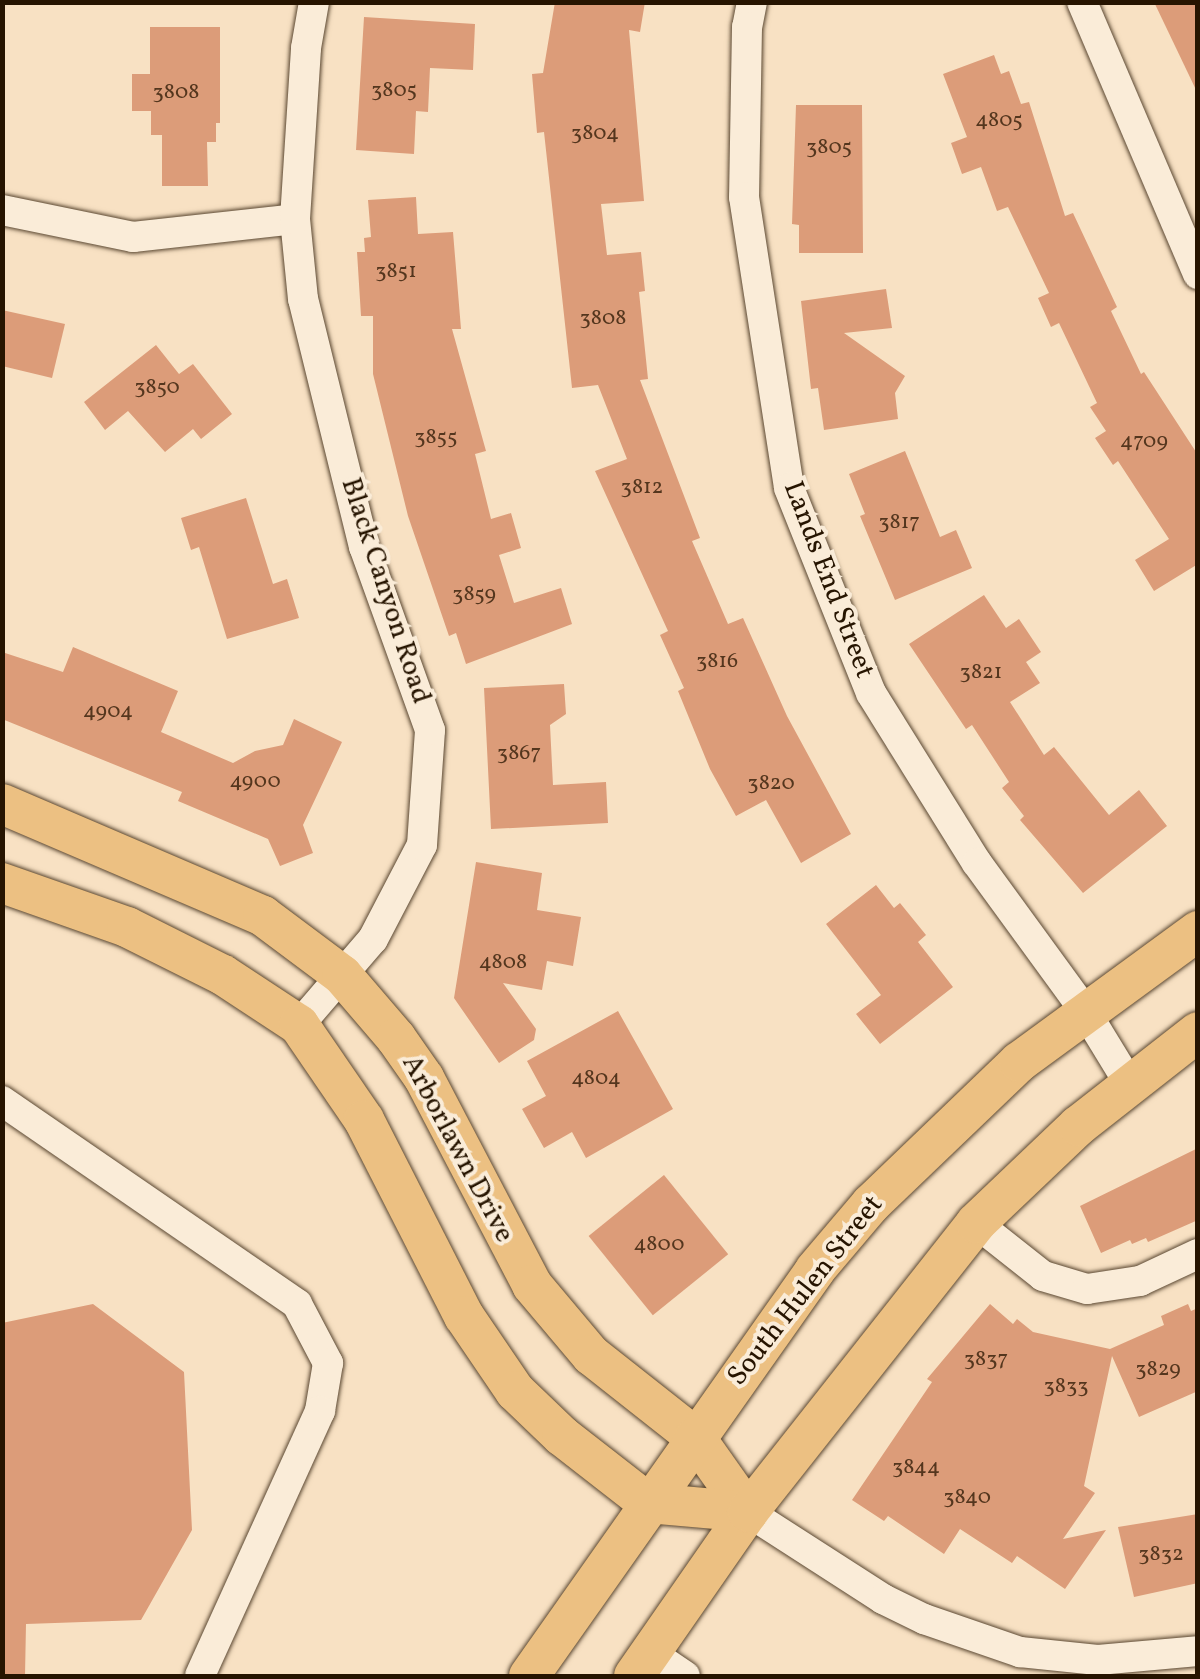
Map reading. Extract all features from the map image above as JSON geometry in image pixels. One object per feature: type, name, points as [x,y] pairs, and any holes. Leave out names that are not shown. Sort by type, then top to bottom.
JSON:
[{"type":"main road","name":"Arborlawn Drive","points":[[2,804],[263,916],[342,975],[424,1078],[532,1286],[602,1365],[695,1437],[748,1512]]},
{"type":"main road","points":[[2,883],[127,927],[223,975],[299,1025],[364,1120],[464,1316],[514,1391],[562,1436],[648,1503]]},
{"type":"main road","name":"South Hulen Street","points":[[529,1676],[815,1270],[871,1204],[966,1108],[1084,1011],[1198,931]]},
{"type":"main road","points":[[643,1665],[748,1512],[976,1223],[1129,1083],[1198,1032]]},
{"type":"main road","name":"Arborlawn Drive","points":[[648,1503],[748,1512]]},
{"type":"street","name":"Black Canyon Road","points":[[299,1025],[373,939],[422,845],[430,730],[364,547],[303,299],[295,218],[306,48],[314,2]]},
{"type":"street","name":"Lands End Street","points":[[752,2],[744,197],[788,488],[871,693],[978,864],[1084,1011],[1129,1083]]},
{"type":"street","points":[[1082,2],[1198,274]]},
{"type":"street","points":[[2,210],[133,237],[295,218]]},
{"type":"street","points":[[2,1101],[298,1304],[328,1363],[320,1411],[200,1676]]},
{"type":"street","points":[[976,1223],[1043,1276],[1087,1290],[1140,1281],[1198,1254]]},
{"type":"street","name":"Arborlawn Drive","points":[[748,1512],[853,1583],[924,1619],[1060,1668],[1198,1651]]},
{"type":"street","points":[[643,1665],[684,1676]]},
{"type":"building","points":[[555,2],[645,2],[640,32],[629,30],[644,201],[601,204],[607,255],[641,252],[645,291],[639,292],[648,379],[640,380],[700,538],[692,541],[728,624],[743,618],[787,716],[851,834],[801,863],[766,800],[736,816],[710,769],[678,691],[684,688],[660,635],[668,631],[595,471],[627,459],[598,385],[572,388],[544,132],[537,133],[532,74],[543,73]]},
{"type":"building","points":[[1154,2],[1198,2],[1198,94]]},
{"type":"building","points":[[364,17],[475,24],[473,70],[430,68],[428,112],[416,111],[414,154],[356,150]]},
{"type":"building","points":[[150,27],[220,27],[220,123],[216,123],[216,142],[207,142],[208,186],[162,186],[162,135],[151,135],[151,111],[132,111],[132,74],[150,74]]},
{"type":"building","points":[[994,55],[1001,74],[1009,71],[1021,104],[1029,102],[1065,216],[1073,213],[1117,307],[1111,311],[1141,374],[1144,372],[1198,455],[1198,564],[1154,591],[1135,560],[1169,539],[1118,461],[1113,465],[1095,438],[1106,431],[1090,407],[1097,403],[1059,323],[1051,327],[1038,298],[1049,293],[1008,207],[997,211],[981,167],[962,174],[951,143],[967,137],[943,74]]},
{"type":"building","points":[[796,105],[862,105],[863,253],[799,253],[799,225],[792,224]]},
{"type":"building","points":[[416,197],[418,234],[453,232],[461,329],[452,329],[486,451],[475,454],[491,519],[511,513],[521,548],[499,555],[514,603],[561,588],[572,624],[466,664],[456,633],[449,636],[408,516],[373,374],[373,316],[361,316],[357,252],[365,252],[364,238],[371,237],[368,200]]},
{"type":"building","points":[[886,289],[892,328],[844,333],[905,376],[895,393],[898,419],[824,430],[818,388],[811,389],[801,301]]},
{"type":"building","points":[[2,310],[65,324],[52,378],[2,366]]},
{"type":"building","points":[[156,345],[179,374],[193,364],[232,414],[201,439],[193,429],[165,452],[128,411],[105,430],[84,402]]},
{"type":"building","points":[[905,451],[940,537],[956,530],[972,568],[895,600],[860,516],[865,514],[849,474]]},
{"type":"building","points":[[246,498],[273,584],[287,579],[299,618],[227,639],[199,547],[191,550],[181,518]]},
{"type":"building","points":[[984,595],[1006,628],[1019,619],[1041,652],[1026,662],[1040,683],[1010,702],[1044,755],[1054,747],[1109,815],[1139,790],[1167,826],[1083,893],[1020,820],[1024,816],[1002,788],[1009,782],[972,725],[966,729],[909,644]]},
{"type":"building","points":[[73,647],[178,691],[161,732],[233,763],[255,751],[283,745],[294,719],[342,742],[303,825],[313,853],[280,866],[268,839],[178,801],[182,792],[2,719],[2,652],[63,672]]},
{"type":"building","points":[[564,684],[566,714],[550,725],[553,785],[606,782],[608,823],[491,829],[484,688]]},
{"type":"building","points":[[476,862],[542,873],[537,910],[581,917],[573,966],[547,961],[542,990],[503,983],[536,1029],[534,1040],[499,1063],[454,998]]},
{"type":"building","points":[[876,885],[894,908],[900,903],[926,935],[918,942],[953,987],[880,1044],[856,1014],[881,995],[826,924]]},
{"type":"building","points":[[618,1011],[673,1109],[586,1158],[572,1132],[544,1148],[522,1109],[546,1096],[527,1061]]},
{"type":"building","points":[[1198,1148],[1198,1220],[1148,1242],[1146,1238],[1132,1244],[1130,1240],[1101,1253],[1080,1206]]},
{"type":"building","points":[[664,1175],[728,1254],[653,1315],[589,1236]]},
{"type":"building","points":[[93,1304],[184,1372],[192,1530],[141,1620],[26,1624],[25,1676],[2,1676],[2,1323]]},
{"type":"building","points":[[990,1304],[1013,1324],[1017,1319],[1033,1332],[1110,1349],[1164,1325],[1161,1316],[1188,1304],[1191,1311],[1198,1308],[1198,1391],[1139,1417],[1112,1356],[1084,1486],[1095,1493],[1063,1539],[1106,1530],[1065,1589],[1017,1556],[1012,1563],[960,1529],[944,1554],[888,1516],[884,1521],[852,1500],[932,1382],[927,1379]]},
{"type":"building","points":[[1198,1514],[1198,1583],[1134,1597],[1118,1527]]}]
